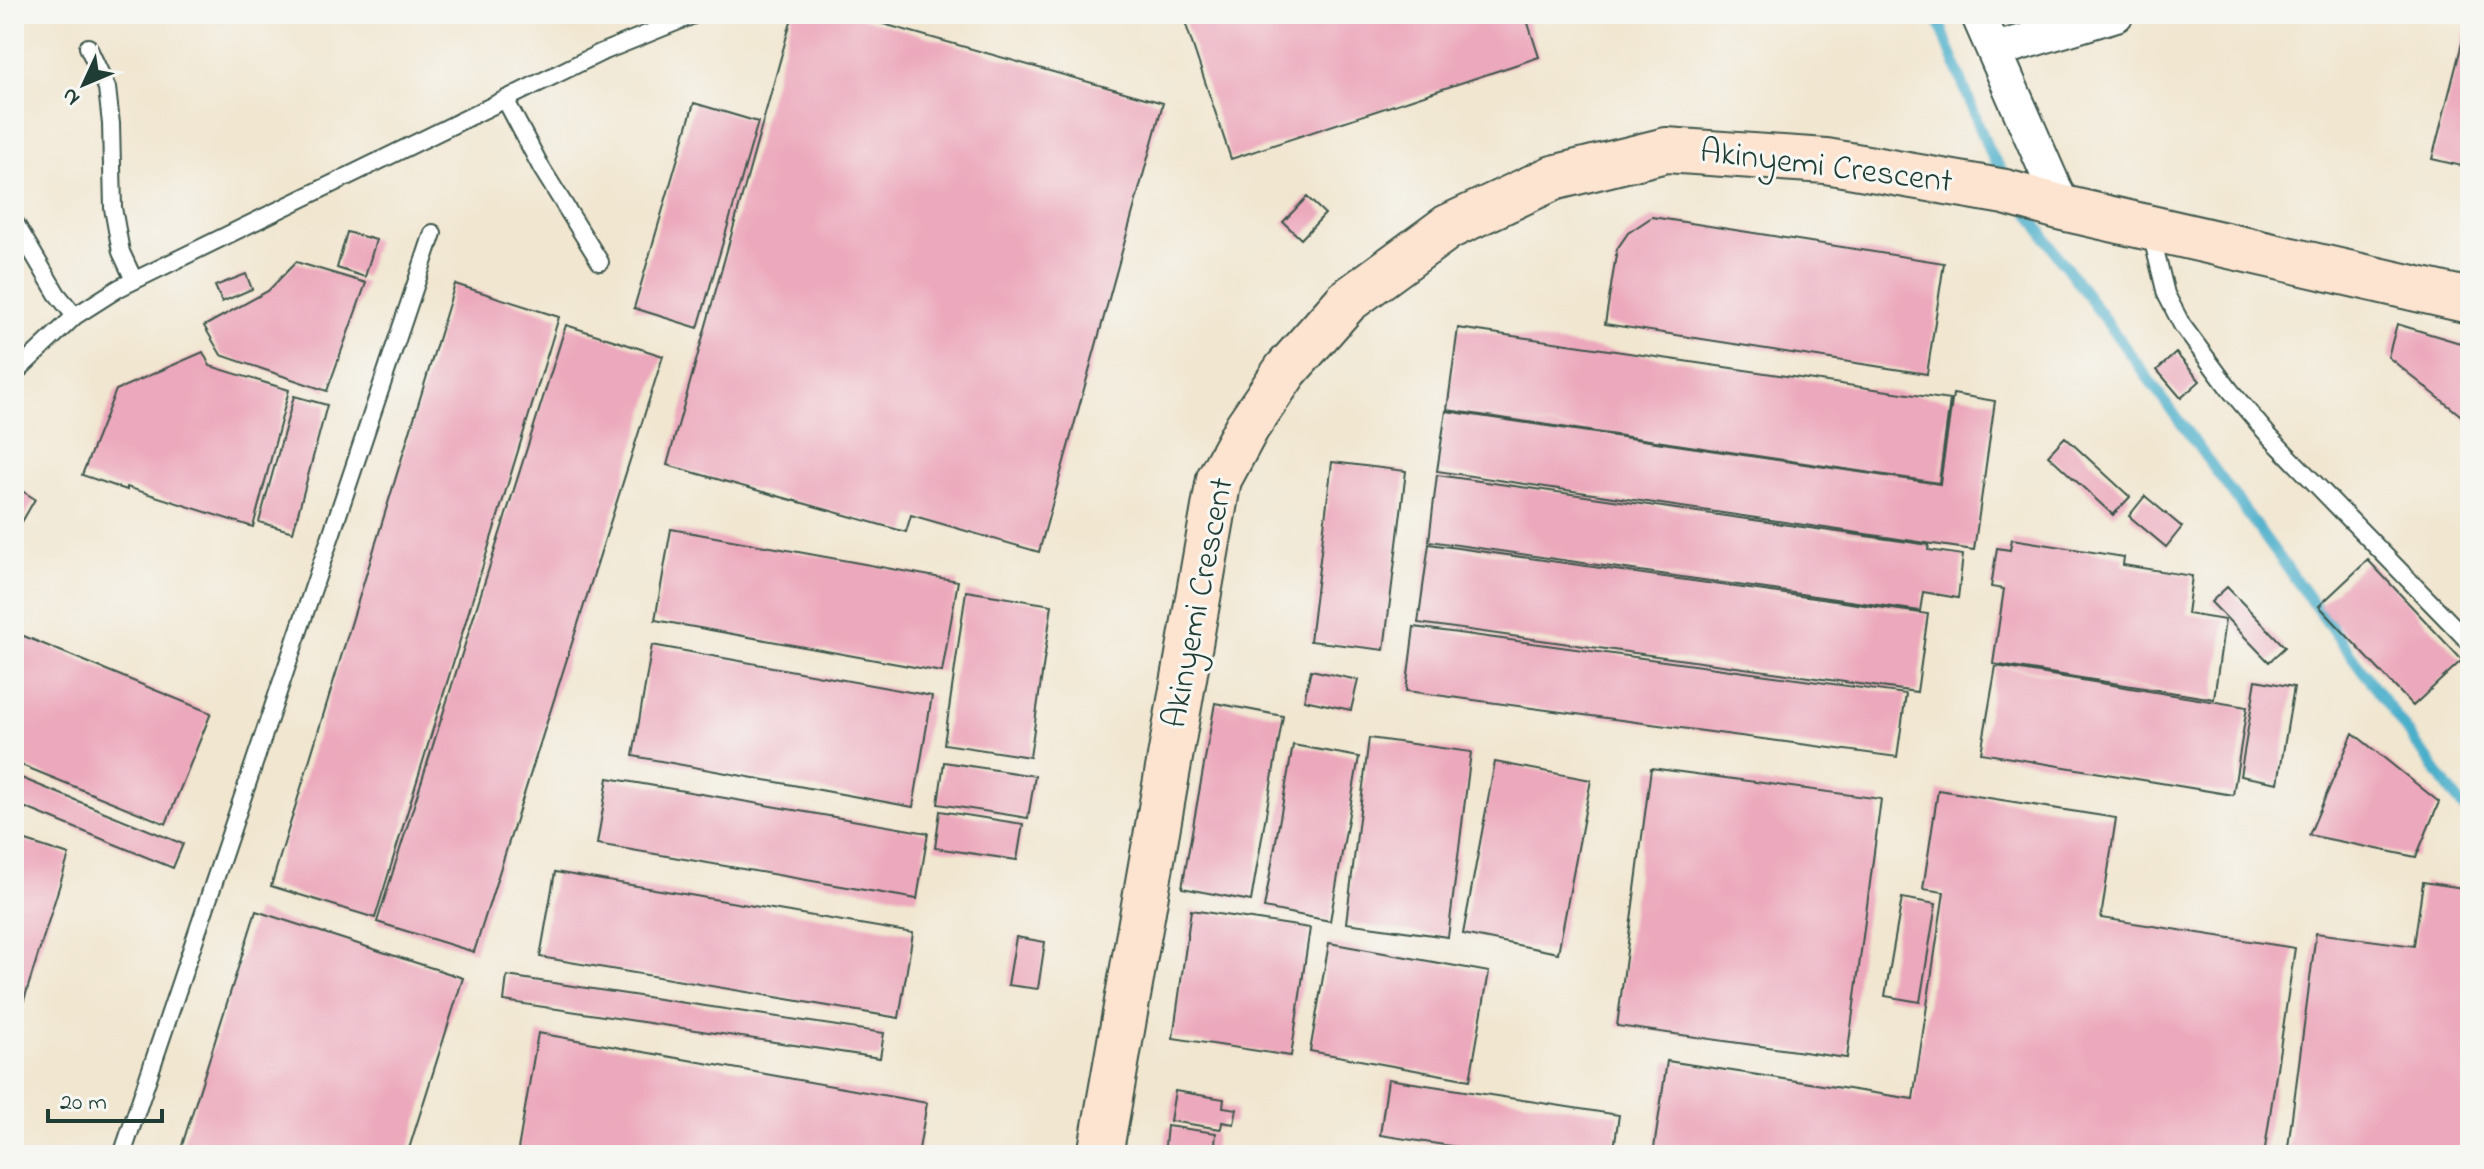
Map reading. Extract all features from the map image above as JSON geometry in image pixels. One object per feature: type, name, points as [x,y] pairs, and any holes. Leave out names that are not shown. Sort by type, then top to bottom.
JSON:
[{"type":"street","points":[[1978,14],[2063,208]]},
{"type":"street","points":[[1996,50],[2116,14]]},
{"type":"street","name":"Akinyemi Crescent","points":[[1100,1155],[1219,479],[1247,427],[1286,370],[1347,301],[1448,227],[1553,178],[1666,150],[1826,161],[2005,192],[2470,301]]},
{"type":"lane","points":[[14,374],[75,316],[134,280],[600,53],[696,14]]},
{"type":"lane","points":[[88,47],[107,88],[113,208],[121,252],[134,280]]},
{"type":"lane","points":[[505,99],[542,169],[600,262]]},
{"type":"lane","points":[[14,221],[57,294],[75,316]]},
{"type":"lane","points":[[2150,227],[2166,294],[2182,325],[2230,390],[2269,436],[2470,643]]},
{"type":"lane","points":[[122,1155],[433,233]]},
{"type":"building","points":[[793,14],[848,14],[1163,103],[1039,552],[911,515],[906,532],[667,465]]},
{"type":"building","points":[[1525,14],[1539,57],[1231,159],[1183,16]]},
{"type":"building","points":[[2470,16],[2470,168],[2432,159]]},
{"type":"building","points":[[694,103],[758,122],[698,328],[634,308]]},
{"type":"building","points":[[1307,197],[1325,214],[1301,239],[1283,222]]},
{"type":"building","points":[[1652,217],[1944,263],[1927,374],[1605,324],[1617,249],[1628,233]]},
{"type":"building","points":[[347,232],[376,240],[365,277],[337,268]]},
{"type":"building","points":[[296,262],[366,283],[327,391],[221,355],[204,326],[268,291]]},
{"type":"building","points":[[246,274],[252,289],[222,302],[215,286]]},
{"type":"building","points":[[455,284],[559,317],[375,918],[271,886]]},
{"type":"building","points":[[2397,324],[2470,346],[2470,423],[2388,357]]},
{"type":"building","points":[[566,325],[663,356],[474,952],[377,922]]},
{"type":"building","points":[[1458,328],[1950,400],[1939,483],[1447,410]]},
{"type":"building","points":[[203,352],[210,366],[289,390],[253,527],[82,475],[116,390]]},
{"type":"building","points":[[2176,353],[2200,381],[2181,398],[2157,370]]},
{"type":"building","points":[[1953,394],[1995,401],[1974,550],[1437,471],[1446,411],[1940,484]]},
{"type":"building","points":[[294,396],[327,405],[293,532],[259,522]]},
{"type":"building","points":[[2065,437],[2130,497],[2113,515],[2048,455]]},
{"type":"building","points":[[1332,462],[1406,471],[1384,650],[1310,641]]},
{"type":"building","points":[[1437,475],[1929,545],[1928,550],[1963,555],[1958,598],[1923,592],[1920,611],[1429,541]]},
{"type":"building","points":[[14,486],[35,499],[14,536]]},
{"type":"building","points":[[2145,496],[2182,527],[2166,547],[2129,516]]},
{"type":"building","points":[[671,529],[958,581],[942,672],[655,620]]},
{"type":"building","points":[[2012,539],[2124,557],[2123,565],[2192,576],[2187,614],[2225,620],[2214,699],[1993,664],[2004,589],[1991,587],[1997,548],[2010,550]]},
{"type":"building","points":[[1429,544],[1928,614],[1917,692],[1418,623]]},
{"type":"building","points":[[2368,560],[2462,660],[2413,706],[2319,606]]},
{"type":"building","points":[[2227,587],[2285,647],[2269,662],[2211,602]]},
{"type":"building","points":[[966,591],[1052,605],[1030,757],[944,744]]},
{"type":"building","points":[[1414,627],[1906,694],[1897,757],[1406,691]]},
{"type":"building","points":[[14,632],[211,713],[166,824],[14,762]]},
{"type":"building","points":[[652,645],[932,696],[913,807],[633,756]]},
{"type":"building","points":[[1996,666],[2247,707],[2233,795],[1981,753]]},
{"type":"building","points":[[1311,670],[1358,680],[1351,710],[1304,700]]},
{"type":"building","points":[[2256,680],[2294,687],[2278,783],[2240,776]]},
{"type":"building","points":[[1215,703],[1283,716],[1251,901],[1182,888]]},
{"type":"building","points":[[2353,733],[2439,802],[2416,857],[2309,835]]},
{"type":"building","points":[[1369,738],[1471,752],[1448,937],[1346,923]]},
{"type":"building","points":[[1293,745],[1359,757],[1330,921],[1264,908]]},
{"type":"building","points":[[944,762],[1035,776],[1028,818],[938,804]]},
{"type":"building","points":[[1495,762],[1591,780],[1558,953],[1463,934]]},
{"type":"building","points":[[1651,768],[1881,799],[1847,1058],[1617,1026]]},
{"type":"building","points":[[14,775],[183,844],[173,868],[14,803]]},
{"type":"building","points":[[608,778],[928,833],[917,899],[597,844]]},
{"type":"building","points":[[1938,790],[2116,818],[2101,918],[2295,948],[2264,1155],[1653,1155],[1667,1061],[1913,1099],[1944,892],[1923,889]]},
{"type":"building","points":[[940,811],[1023,824],[1017,860],[935,848]]},
{"type":"building","points":[[14,837],[69,855],[15,1029],[14,1029]]},
{"type":"building","points":[[555,872],[913,933],[899,1018],[540,957]]},
{"type":"building","points":[[2423,882],[2470,889],[2470,1155],[2287,1155],[2316,933],[2414,946]]},
{"type":"building","points":[[1902,898],[1936,904],[1920,1002],[1885,996]]},
{"type":"building","points":[[1191,910],[1310,928],[1291,1056],[1173,1038]]},
{"type":"building","points":[[256,911],[463,978],[407,1155],[179,1155]]},
{"type":"building","points":[[1016,937],[1045,942],[1038,989],[1008,985]]},
{"type":"building","points":[[1329,943],[1489,972],[1470,1080],[1310,1051]]},
{"type":"building","points":[[507,976],[884,1033],[880,1058],[504,1001]]},
{"type":"building","points":[[538,1033],[927,1103],[918,1155],[517,1155]]},
{"type":"building","points":[[1388,1079],[1619,1115],[1613,1155],[1508,1155],[1380,1135]]},
{"type":"building","points":[[1175,1091],[1224,1099],[1223,1107],[1237,1109],[1234,1124],[1222,1122],[1221,1129],[1170,1121]]},
{"type":"building","points":[[1167,1126],[1216,1133],[1214,1155],[1164,1155]]},
{"type":"waterway","points":[[1936,14],[1988,149],[2009,182]]},
{"type":"waterway","points":[[2029,213],[2470,817]]}]
